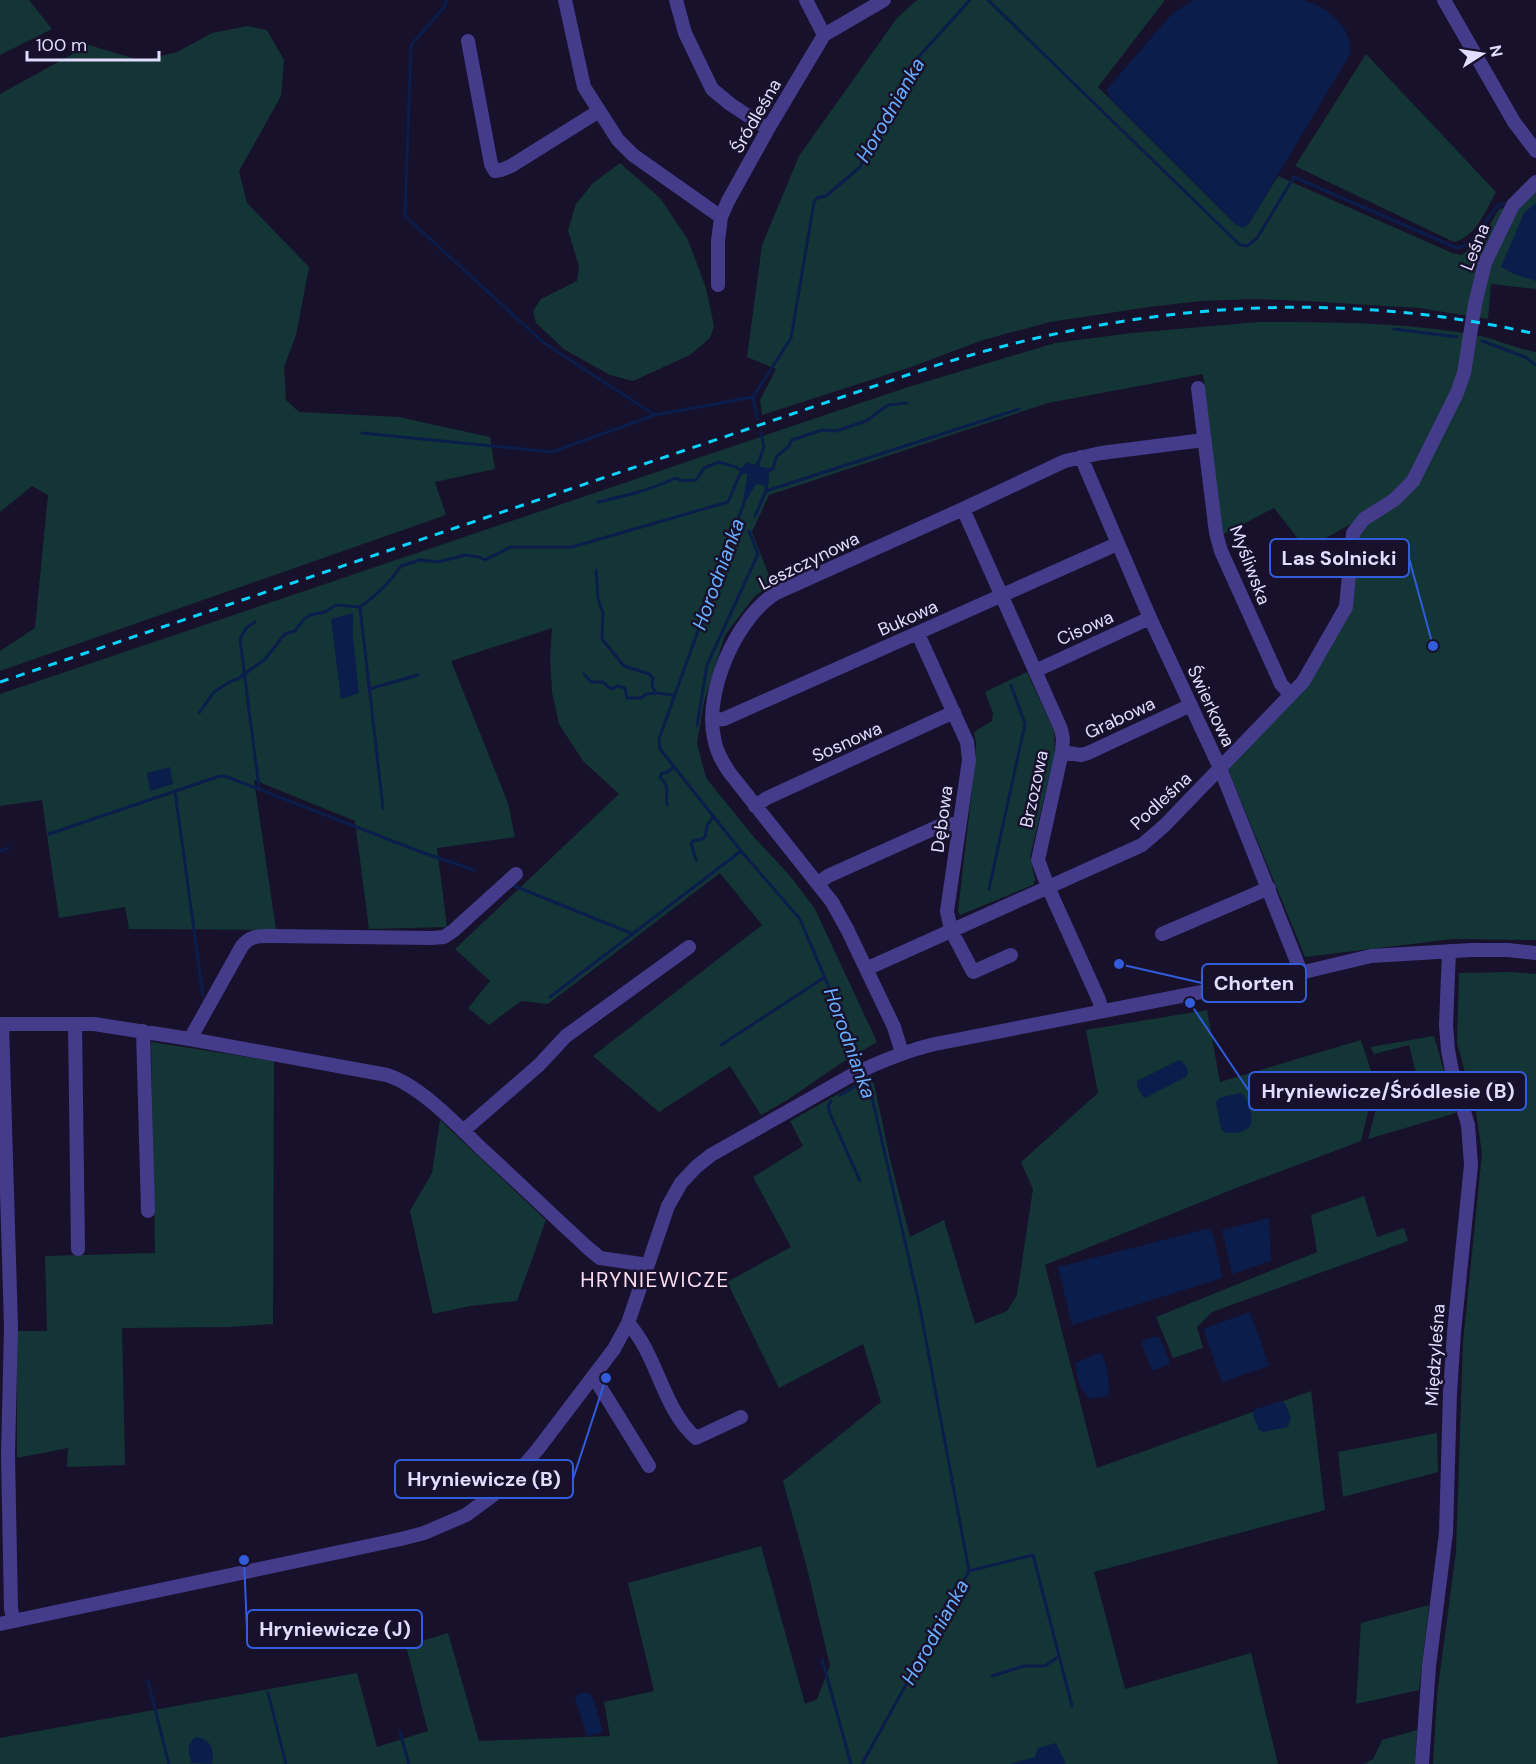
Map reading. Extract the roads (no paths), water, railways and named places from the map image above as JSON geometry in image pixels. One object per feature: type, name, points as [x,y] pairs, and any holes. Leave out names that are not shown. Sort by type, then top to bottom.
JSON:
[{"type":"street","points":[[565,0],[584,87],[618,140],[633,155],[721,217]]},
{"type":"street","points":[[676,0],[685,33],[712,89],[768,129]]},
{"type":"street","points":[[806,0],[824,35]]},
{"type":"street","name":"Śródleśna","points":[[718,285],[718,241],[721,217],[768,129],[824,35],[884,0]]},
{"type":"street","points":[[1444,0],[1514,122],[1536,151]]},
{"type":"street","points":[[468,40],[491,164],[495,171],[511,166],[599,111]]},
{"type":"street","name":"Leśna","points":[[1353,533],[1364,519],[1394,500],[1413,481],[1457,393],[1464,373],[1475,304],[1485,263],[1513,205],[1536,182]]},
{"type":"street","name":"Myśliwska","points":[[1198,388],[1216,533],[1221,551],[1281,684],[1290,694]]},
{"type":"street","points":[[1081,458],[1101,453],[1204,440]]},
{"type":"street","name":"Leszczynowa","points":[[902,1053],[894,1027],[832,902],[755,806],[719,755],[712,720],[717,684],[740,628],[769,597],[1065,461],[1081,458]]},
{"type":"street","name":"Świerkowa","points":[[1081,458],[1150,618],[1220,768],[1301,972]]},
{"type":"street","name":"Brzozowa","points":[[963,509],[1061,729],[1062,752],[1038,860],[1102,1011]]},
{"type":"street","name":"Podleśna","points":[[867,969],[1142,845],[1165,825],[1303,682],[1346,607],[1353,533]]},
{"type":"street","name":"Bukowa","points":[[712,720],[724,719],[1117,544]]},
{"type":"street","name":"Cisowa","points":[[1035,671],[1150,618]]},
{"type":"street","name":"Dębowa","points":[[918,634],[967,742],[969,760],[947,911],[951,930],[973,972],[1011,955]]},
{"type":"street","name":"Grabowa","points":[[1062,752],[1081,755],[1088,753],[1191,705]]},
{"type":"street","name":"Sosnowa","points":[[755,806],[767,798],[954,712]]},
{"type":"street","points":[[818,883],[828,876],[944,824],[958,824]]},
{"type":"street","points":[[190,1039],[247,939],[254,936],[444,937],[453,932],[516,874]]},
{"type":"street","points":[[1162,934],[1269,888]]},
{"type":"street","points":[[463,1131],[539,1065],[566,1036],[689,947]]},
{"type":"street","points":[[6,1622],[385,1543],[424,1533],[466,1515],[485,1502],[519,1471],[614,1349],[628,1323],[668,1206],[681,1184],[696,1167],[711,1155],[873,1065],[902,1053],[935,1044],[1380,955],[1449,951],[1536,952]]},
{"type":"street","name":"Międzyleśna","points":[[1422,1764],[1429,1666],[1446,1533],[1453,1342],[1471,1165],[1468,1125],[1448,1050],[1446,1025],[1449,951]]},
{"type":"street","points":[[6,1622],[11,1608],[8,1455],[11,1327],[1,1024],[94,1024],[190,1039],[399,1079],[413,1087],[463,1131],[600,1258],[648,1265]]},
{"type":"street","points":[[75,1024],[78,1249]]},
{"type":"street","points":[[143,1031],[148,1211]]},
{"type":"street","points":[[628,1323],[638,1337],[680,1420],[696,1438],[741,1417]]},
{"type":"street","points":[[594,1377],[649,1466]]},
{"type":"water","points":[[1193,0],[1301,0],[1310,2],[1328,12],[1348,35],[1350,54],[1248,225],[1243,228],[1235,224],[1109,97],[1106,90],[1172,14]]},
{"type":"water","points":[[1536,203],[1536,281],[1501,267],[1524,213]]},
{"type":"water","points":[[759,461],[760,467],[773,469],[769,473],[769,481],[767,486],[756,484],[743,506],[747,473],[740,474],[740,470],[747,462],[753,465]]},
{"type":"water","points":[[353,613],[353,639],[359,693],[341,699],[331,619]]},
{"type":"water","points":[[170,767],[173,784],[150,791],[147,773]]},
{"type":"water","points":[[1179,1060],[1187,1068],[1186,1077],[1145,1098],[1142,1096],[1137,1081]]},
{"type":"water","points":[[1240,1093],[1244,1095],[1248,1103],[1252,1117],[1251,1123],[1244,1131],[1226,1133],[1221,1129],[1216,1102],[1219,1098]]},
{"type":"water","points":[[1269,1218],[1271,1261],[1232,1274],[1222,1230]]},
{"type":"water","points":[[1207,1229],[1214,1237],[1222,1278],[1072,1325],[1058,1267]]},
{"type":"water","points":[[1250,1312],[1269,1366],[1222,1382],[1203,1329]]},
{"type":"water","points":[[1157,1336],[1169,1359],[1169,1364],[1152,1370],[1142,1345],[1143,1340]]},
{"type":"water","points":[[1099,1353],[1102,1354],[1105,1363],[1109,1392],[1108,1396],[1091,1399],[1079,1383],[1076,1363]]},
{"type":"water","points":[[1280,1401],[1285,1403],[1291,1418],[1288,1427],[1263,1432],[1259,1430],[1253,1416],[1254,1410]]},
{"type":"water","points":[[586,1692],[592,1695],[603,1732],[587,1736],[575,1698]]},
{"type":"water","points":[[196,1737],[205,1740],[211,1746],[212,1764],[191,1763],[189,1746]]},
{"type":"water","points":[[1056,1743],[1066,1764],[1010,1764],[1035,1757],[1038,1748]]},
{"type":"waterway","points":[[446,0],[445,6],[411,45],[405,216],[544,343],[655,415],[753,397]]},
{"type":"waterway","name":"Horodnianka","points":[[757,419],[753,397],[791,338],[814,202],[817,198],[826,196],[860,167],[913,63],[970,0]]},
{"type":"waterway","points":[[988,0],[1240,245],[1247,246],[1257,238],[1294,177],[1457,248],[1473,239],[1492,212],[1504,203]]},
{"type":"waterway","points":[[1394,329],[1457,337]]},
{"type":"waterway","points":[[1482,341],[1525,357],[1536,365]]},
{"type":"waterway","points":[[771,469],[773,469],[776,457],[788,447],[792,440],[822,430],[836,431],[866,421],[888,405],[907,403]]},
{"type":"waterway","points":[[766,491],[1019,409]]},
{"type":"waterway","points":[[362,433],[552,452],[655,415]]},
{"type":"waterway","name":"Horodnianka","points":[[758,463],[764,447],[761,432]]},
{"type":"waterway","points":[[598,502],[628,495],[675,478],[683,481],[696,480],[704,468],[719,462],[742,471]]},
{"type":"waterway","points":[[199,713],[214,692],[238,679],[265,659],[285,634],[295,631],[304,619],[310,615],[325,612],[336,605],[360,607],[383,588],[401,566],[420,560],[438,562],[465,555],[485,560],[511,547],[572,547],[728,502],[743,472]]},
{"type":"waterway","points":[[755,516],[766,491],[767,482]]},
{"type":"waterway","name":"Horodnianka","points":[[744,503],[659,739],[660,749],[741,851],[800,919],[862,1066]]},
{"type":"waterway","points":[[697,726],[707,665],[758,554],[749,531]]},
{"type":"waterway","points":[[596,570],[598,599],[603,613],[602,639],[624,666],[649,674],[653,678],[652,686],[656,693],[674,695]]},
{"type":"waterway","points":[[360,607],[383,808]]},
{"type":"waterway","points":[[255,622],[246,628],[240,639],[259,788]]},
{"type":"waterway","points":[[584,674],[591,682],[603,682],[611,689],[618,686],[625,688],[627,698],[641,698],[646,694],[656,693]]},
{"type":"waterway","points":[[369,689],[418,675]]},
{"type":"waterway","points":[[989,889],[1025,724],[1011,685]]},
{"type":"waterway","points":[[667,805],[667,788],[660,777],[662,773],[668,772],[673,767]]},
{"type":"waterway","points":[[49,834],[225,776],[421,852],[474,870]]},
{"type":"waterway","points":[[175,791],[203,996]]},
{"type":"waterway","points":[[696,860],[691,844],[694,840],[705,837],[707,826],[713,817]]},
{"type":"waterway","points":[[0,851],[8,848]]},
{"type":"waterway","points":[[550,997],[741,851]]},
{"type":"waterway","points":[[512,885],[633,934]]},
{"type":"waterway","points":[[721,1045],[825,977]]},
{"type":"waterway","name":"Horodnianka","points":[[862,1764],[969,1571],[919,1303],[865,1072]]},
{"type":"waterway","points":[[840,1095],[867,1080]]},
{"type":"waterway","points":[[831,1101],[828,1106],[830,1114],[860,1181]]},
{"type":"waterway","points":[[969,1571],[1033,1555],[1072,1706]]},
{"type":"waterway","points":[[992,1676],[1024,1666],[1045,1666],[1058,1657]]},
{"type":"waterway","points":[[822,1659],[851,1764]]},
{"type":"waterway","points":[[148,1681],[169,1764]]},
{"type":"waterway","points":[[268,1693],[286,1764]]},
{"type":"waterway","points":[[400,1732],[409,1764]]},
{"type":"railway","points":[[0,682],[925,369],[1001,347],[1077,330],[1153,317],[1229,310],[1305,307],[1382,310],[1459,319],[1536,334]]},
{"type":"place","name":"Las Solnicki","points":[[1433,646]]},
{"type":"place","name":"Chorten","points":[[1119,964]]},
{"type":"place","name":"Hryniewicze/Śródlesie (B)","points":[[1190,1003]]},
{"type":"place","name":"Hryniewicze (B)","points":[[606,1378]]},
{"type":"place","name":"Hryniewicze (J)","points":[[244,1560]]},
{"type":"district","name":"HRYNIEWICZE","points":[[655,1280]]}]
